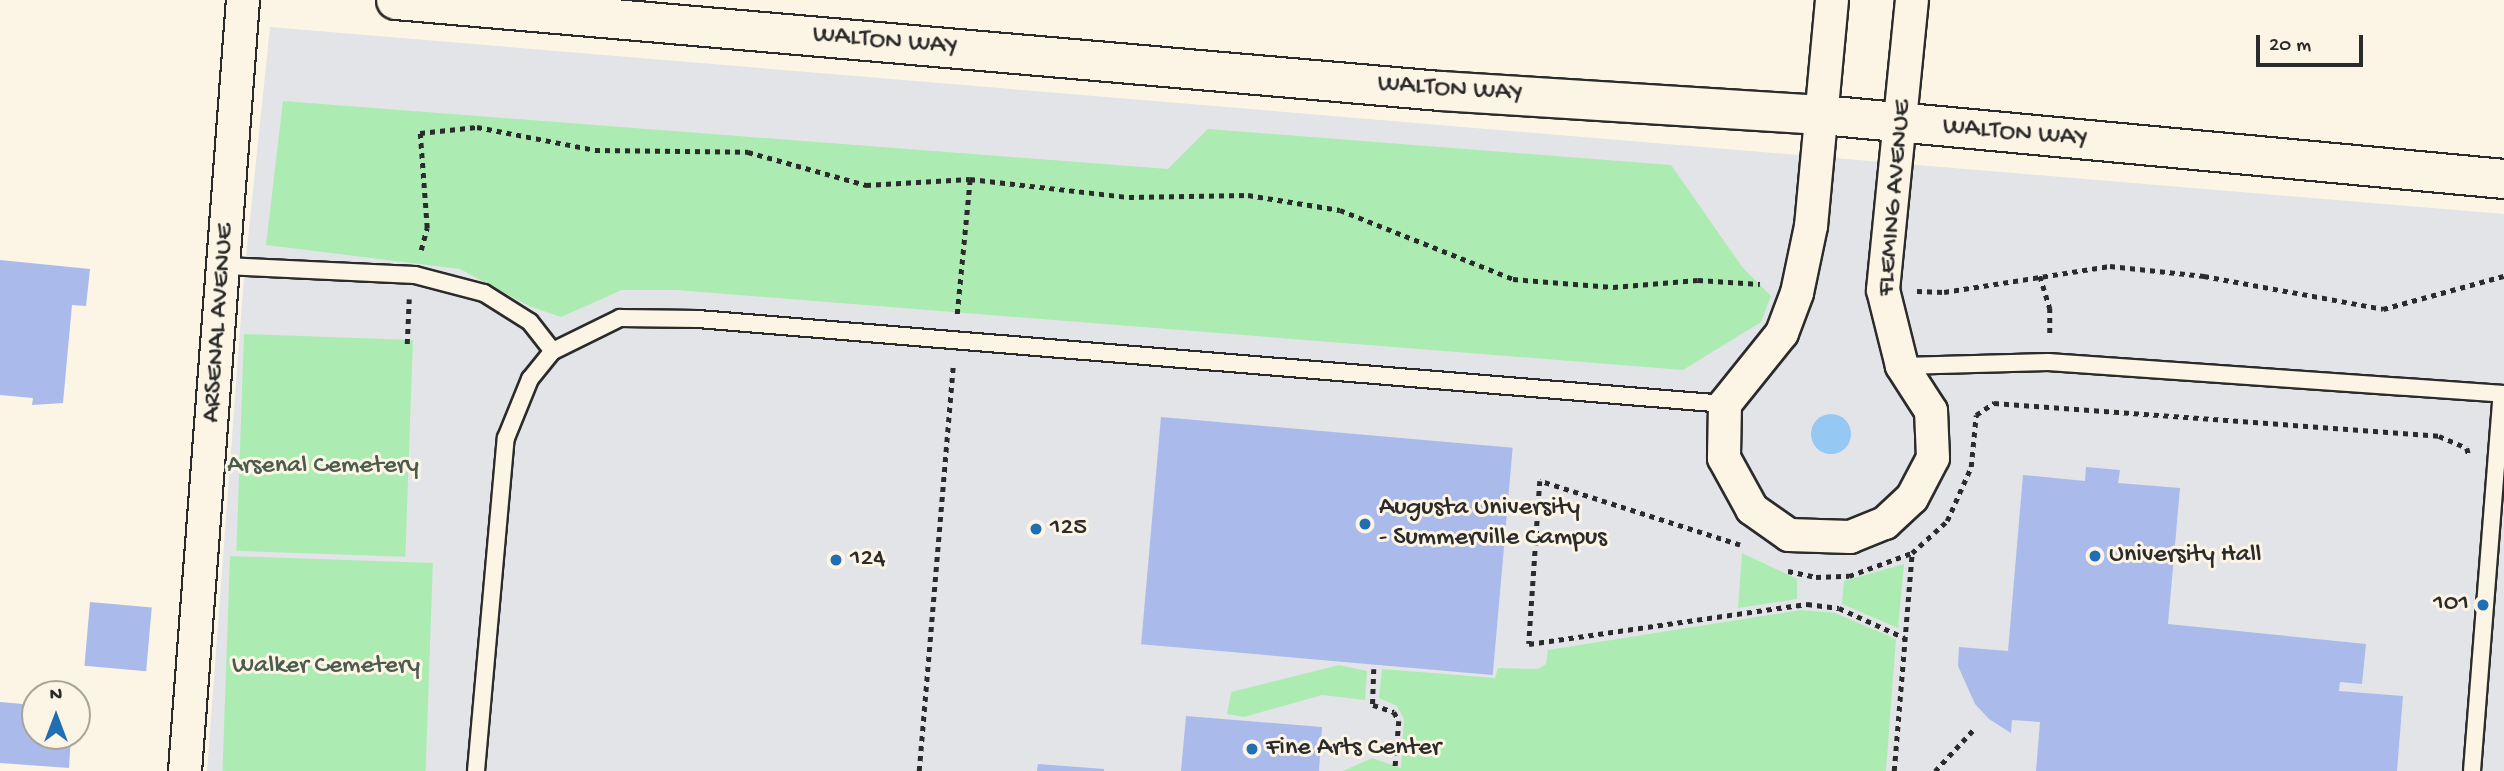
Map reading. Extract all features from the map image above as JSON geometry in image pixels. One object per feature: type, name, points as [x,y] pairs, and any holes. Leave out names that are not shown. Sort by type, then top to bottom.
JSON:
[{"type":"main road","name":"WALTON WAY","points":[[396,0],[1440,91],[1822,116],[2504,179]]},
{"type":"street","name":"ARSENAL AVENUE","points":[[185,771],[243,0]]},
{"type":"street","points":[[1725,404],[1783,333],[1797,293],[1811,226],[1832,0]]},
{"type":"street","name":"FLEMING AVENUE","points":[[1725,404],[1724,458],[1752,509],[1789,535],[1850,537],[1885,523],[1912,498],[1933,458],[1931,411],[1902,366],[1883,290],[1903,123],[1912,0]]},
{"type":"lane","points":[[225,266],[415,275],[484,293],[530,323],[553,351]]},
{"type":"lane","points":[[476,771],[506,438],[530,379],[553,351],[620,318],[698,319],[1725,404]]},
{"type":"lane","points":[[1902,366],[2048,362],[2503,394],[2472,771]]},
{"type":"path","points":[[420,255],[427,228],[420,133],[477,127],[595,150],[748,152],[866,186],[970,179],[1129,197],[1248,195],[1340,210],[1513,279],[1613,287],[1699,280],[1760,284]]},
{"type":"path","points":[[957,316],[970,179]]},
{"type":"path","points":[[1909,291],[1944,292],[2040,276],[2123,267],[2204,276],[2383,309],[2504,276]]},
{"type":"path","points":[[2040,276],[2050,308],[2050,335]]},
{"type":"path","points":[[407,344],[412,288]]},
{"type":"path","points":[[919,771],[953,362]]},
{"type":"path","points":[[2045,406],[2440,436],[2467,448],[2469,472]]},
{"type":"path","points":[[1742,545],[1541,481],[1528,645],[1807,604],[1839,608],[1905,638]]},
{"type":"path","points":[[1894,771],[1912,553]]},
{"type":"path","points":[[1374,669],[1373,705],[1394,712],[1399,721],[1395,771]]},
{"type":"path","points":[[1935,771],[1975,728]]},
{"type":"shaded area","name":"Augusta University - Summerville Campus","points":[[270,27],[2504,214],[2504,771],[207,771],[244,277]]},
{"type":"green space","points":[[283,101],[1168,169],[1208,129],[1671,165],[1743,268],[1771,296],[1761,322],[1683,370],[676,290],[622,290],[561,317],[529,306],[460,269],[266,245]]},
{"type":"green space","name":"Arsenal Cemetery","points":[[244,334],[413,340],[405,557],[236,551]]},
{"type":"green space","points":[[1742,553],[1797,579],[1797,599],[1738,608]]},
{"type":"green space","name":"Walker Cemetery","points":[[230,556],[433,563],[426,771],[222,771]]},
{"type":"green space","points":[[1904,564],[1898,628],[1842,604],[1844,581]]},
{"type":"green space","points":[[1801,610],[1835,613],[1896,639],[1886,771],[1343,771],[1372,758],[1401,768],[1404,719],[1397,706],[1379,698],[1382,669],[1495,678],[1498,668],[1538,669],[1546,664],[1548,650]]},
{"type":"green space","points":[[1339,665],[1367,671],[1365,700],[1322,695],[1244,717],[1227,714],[1231,692]]},
{"type":"water","points":[[1831,414],[1839,415],[1845,420],[1850,426],[1850,442],[1845,448],[1839,453],[1831,454],[1823,453],[1817,448],[1812,442],[1811,434],[1812,426],[1817,420],[1823,415]]},
{"type":"building","points":[[0,260],[90,269],[86,306],[72,305],[63,403],[32,405],[33,398],[0,395]]},
{"type":"building","points":[[1161,417],[1513,448],[1493,675],[1141,644]]},
{"type":"building","name":"University Hall","points":[[2086,467],[2120,470],[2118,483],[2180,488],[2168,624],[2366,644],[2362,684],[2340,682],[2339,691],[2403,696],[2397,771],[2036,771],[2040,722],[2012,720],[2011,733],[1989,719],[1975,704],[1958,666],[1959,647],[2008,651],[2023,475],[2085,481]]},
{"type":"building","points":[[90,602],[152,607],[146,671],[84,666]]},
{"type":"building","points":[[0,702],[21,704],[21,750],[70,750],[69,768],[0,763]]},
{"type":"building","name":"Fine Arts Center","points":[[1186,716],[1322,727],[1319,771],[1181,771]]},
{"type":"building","points":[[1038,764],[1104,769],[1104,771],[1037,771]]},
{"type":"place","name":"Augusta University - Summerville Campus","points":[[1365,524]]},
{"type":"place","name":"125","points":[[1036,529]]},
{"type":"place","name":"University Hall","points":[[2095,556]]},
{"type":"place","name":"124","points":[[836,560]]},
{"type":"place","name":"101","points":[[2483,605]]},
{"type":"place","name":"Fine Arts Center","points":[[1252,749]]}]
